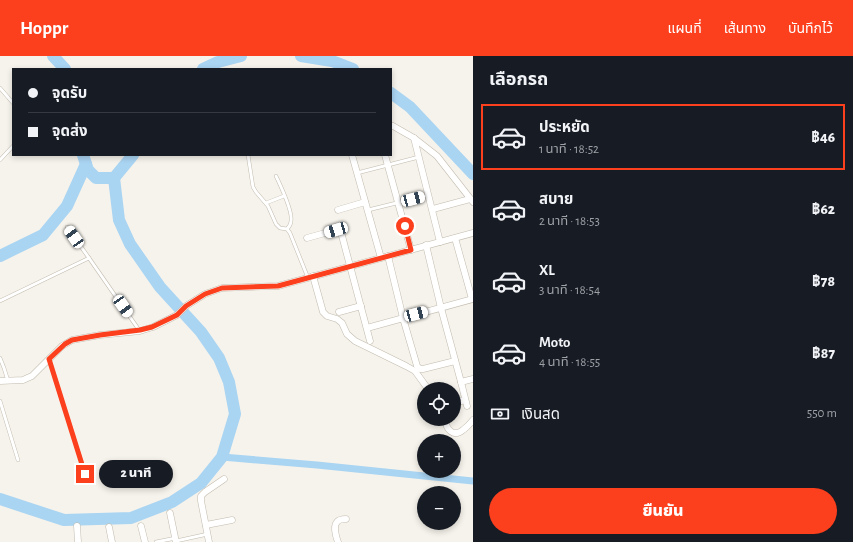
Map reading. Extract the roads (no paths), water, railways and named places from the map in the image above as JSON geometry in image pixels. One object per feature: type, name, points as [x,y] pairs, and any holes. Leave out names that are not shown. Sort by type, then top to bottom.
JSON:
[{"type":"street","points":[[393,126],[414,138],[437,156],[472,200],[432,209]]},
{"type":"street","points":[[414,138],[440,242]]},
{"type":"street","points":[[352,156],[365,202],[385,257],[417,366],[420,369],[423,369],[456,361]]},
{"type":"street","points":[[385,156],[411,250]]},
{"type":"street","points":[[338,210],[365,202]]},
{"type":"street","points":[[307,238],[336,230],[341,232],[370,341]]},
{"type":"street","points":[[0,381],[23,380],[28,378],[36,373],[65,344],[72,340],[140,330],[161,323],[177,315],[186,306],[205,294],[222,288],[278,286],[473,233]]},
{"type":"street","points":[[367,328],[472,299],[455,238]]},
{"type":"street","points":[[426,246],[466,403],[461,403]]},
{"type":"street","points":[[311,277],[323,312],[327,316],[337,319],[342,323],[347,334],[355,341],[406,366],[414,371],[423,382]]},
{"type":"street","points":[[339,312],[361,306]]},
{"type":"street","points":[[461,382],[473,379]]},
{"type":"street","points":[[446,426],[451,432],[457,433],[462,431],[473,420]]},
{"type":"street","points":[[209,542],[201,496],[224,479]]},
{"type":"street","points":[[170,513],[176,540]]},
{"type":"street","points":[[338,542],[335,528],[336,523],[338,520],[346,519]]},
{"type":"street","points":[[206,525],[232,520]]},
{"type":"street","points":[[77,526],[78,542]]},
{"type":"street","points":[[141,526],[144,542]]},
{"type":"street","points":[[109,527],[112,542]]},
{"type":"lane","points":[[0,88],[12,102]]},
{"type":"lane","points":[[0,160],[12,147]]},
{"type":"lane","points":[[248,156],[253,187],[266,203],[276,224],[280,228],[286,229],[290,233],[311,277]]},
{"type":"lane","points":[[357,173],[419,156]]},
{"type":"lane","points":[[276,176],[290,212],[290,226],[286,229]]},
{"type":"lane","points":[[368,210],[429,194]]},
{"type":"lane","points":[[266,203],[284,196]]},
{"type":"lane","points":[[67,227],[140,330]]},
{"type":"lane","points":[[0,301],[89,258]]},
{"type":"lane","points":[[0,358],[8,380]]},
{"type":"lane","points":[[49,359],[85,474]]},
{"type":"lane","points":[[0,401],[18,460]]},
{"type":"lane","points":[[156,542],[208,534]]},
{"type":"waterway","points":[[53,56],[64,68]]},
{"type":"waterway","points":[[205,68],[218,62],[241,56]]},
{"type":"waterway","points":[[301,56],[332,61],[350,68]]},
{"type":"waterway","points":[[392,94],[410,107],[473,174]]},
{"type":"waterway","points":[[83,156],[88,170],[96,178],[114,178],[132,156]]},
{"type":"waterway","points":[[0,256],[43,235],[67,206],[86,164]]},
{"type":"waterway","points":[[0,499],[64,520],[131,518],[172,502],[201,483],[222,457],[235,414],[229,382],[219,358],[201,332],[160,287],[130,244],[119,220],[114,178]]},
{"type":"waterway","points":[[222,457],[473,481]]}]
